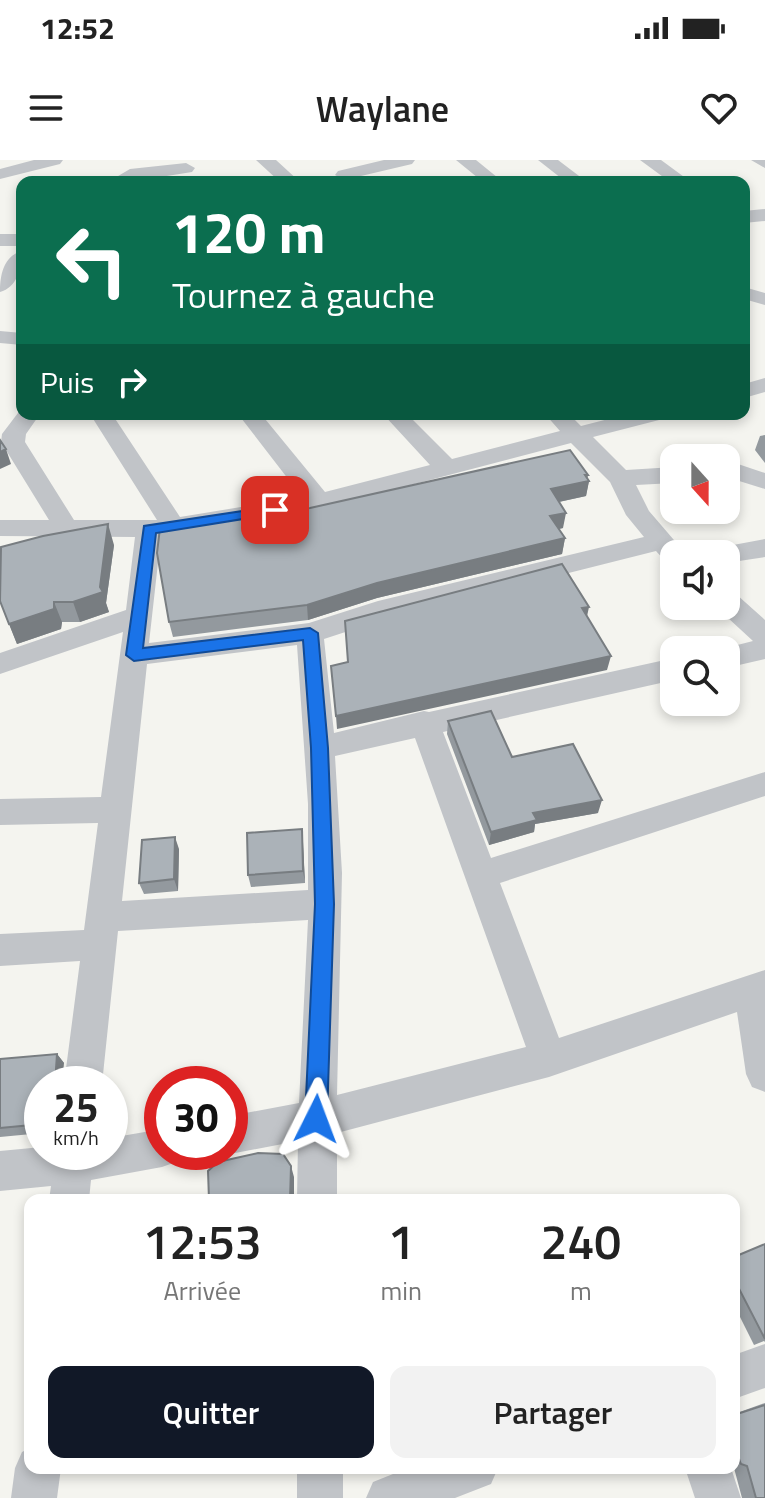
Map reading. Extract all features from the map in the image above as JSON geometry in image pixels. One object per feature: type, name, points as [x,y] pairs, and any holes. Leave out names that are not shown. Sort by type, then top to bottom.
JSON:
[{"type":"street","points":[[0,174],[54,160]]},
{"type":"street","points":[[265,160],[284,176]]},
{"type":"street","points":[[327,160],[345,176]]},
{"type":"street","points":[[354,176],[406,160]]},
{"type":"street","points":[[465,160],[486,176]]},
{"type":"street","points":[[649,160],[673,176]]},
{"type":"street","points":[[127,176],[186,168]]},
{"type":"street","points":[[0,286],[16,265]]},
{"type":"street","points":[[24,420],[14,434],[13,442],[67,529]]},
{"type":"street","points":[[85,1066],[139,616],[162,528],[104,420]]},
{"type":"street","points":[[254,420],[319,501]]},
{"type":"street","points":[[400,420],[446,467]]},
{"type":"street","points":[[563,420],[620,478],[639,515],[660,540]]},
{"type":"street","points":[[0,528],[162,528],[319,501],[632,420]]},
{"type":"street","points":[[740,473],[765,481]]},
{"type":"street","points":[[620,478],[660,476]]},
{"type":"street","points":[[740,552],[765,548]]},
{"type":"street","points":[[134,655],[310,633],[378,611],[660,550]]},
{"type":"street","points":[[740,614],[765,636]]},
{"type":"street","points":[[0,664],[139,616]]},
{"type":"street","points":[[310,633],[320,748],[325,904],[316,1119],[317,1194]]},
{"type":"street","points":[[740,655],[765,649]]},
{"type":"street","points":[[320,748],[424,722],[660,672]]},
{"type":"street","points":[[424,722],[549,1059]]},
{"type":"street","points":[[481,875],[765,784]]},
{"type":"street","points":[[0,812],[116,810]]},
{"type":"street","points":[[0,950],[102,931],[325,904]]},
{"type":"street","points":[[248,1132],[316,1119],[549,1059],[758,988],[765,1074]]},
{"type":"street","points":[[0,1171],[73,1172],[144,1153]]},
{"type":"street","points":[[740,1375],[765,1366]]},
{"type":"street","points":[[34,1498],[37,1474]]},
{"type":"street","points":[[320,1474],[320,1498]]},
{"type":"street","points":[[389,1498],[458,1474]]},
{"type":"street","points":[[710,1474],[718,1498]]},
{"type":"building","points":[[570,450],[589,481],[551,489],[566,513],[550,516],[565,538],[377,583],[307,605],[169,622],[157,553],[160,528],[310,508]]},
{"type":"building","points":[[108,524],[100,587],[103,592],[73,602],[54,602],[54,609],[9,624],[0,601],[1,547]]},
{"type":"building","points":[[562,564],[589,607],[582,608],[611,656],[336,716],[331,666],[348,662],[345,621]]},
{"type":"building","points":[[491,711],[512,757],[573,744],[602,800],[533,813],[537,820],[491,832],[448,721]]},
{"type":"building","points":[[302,829],[303,871],[248,875],[247,833]]},
{"type":"building","points":[[175,837],[174,879],[139,883],[142,840]]},
{"type":"building","points":[[57,1054],[56,1066],[24,1066],[24,1126],[0,1128],[0,1059]]},
{"type":"building","points":[[283,1154],[291,1166],[290,1194],[209,1194],[208,1171],[248,1170],[248,1155]]},
{"type":"building","points":[[765,1244],[765,1339],[740,1291],[740,1254]]},
{"type":"building","points":[[765,1405],[765,1498],[756,1498],[747,1466],[740,1461],[740,1413]]},
{"type":"route","points":[[275,510],[149,529],[134,655],[310,633],[320,748],[325,904],[316,1119]]}]
